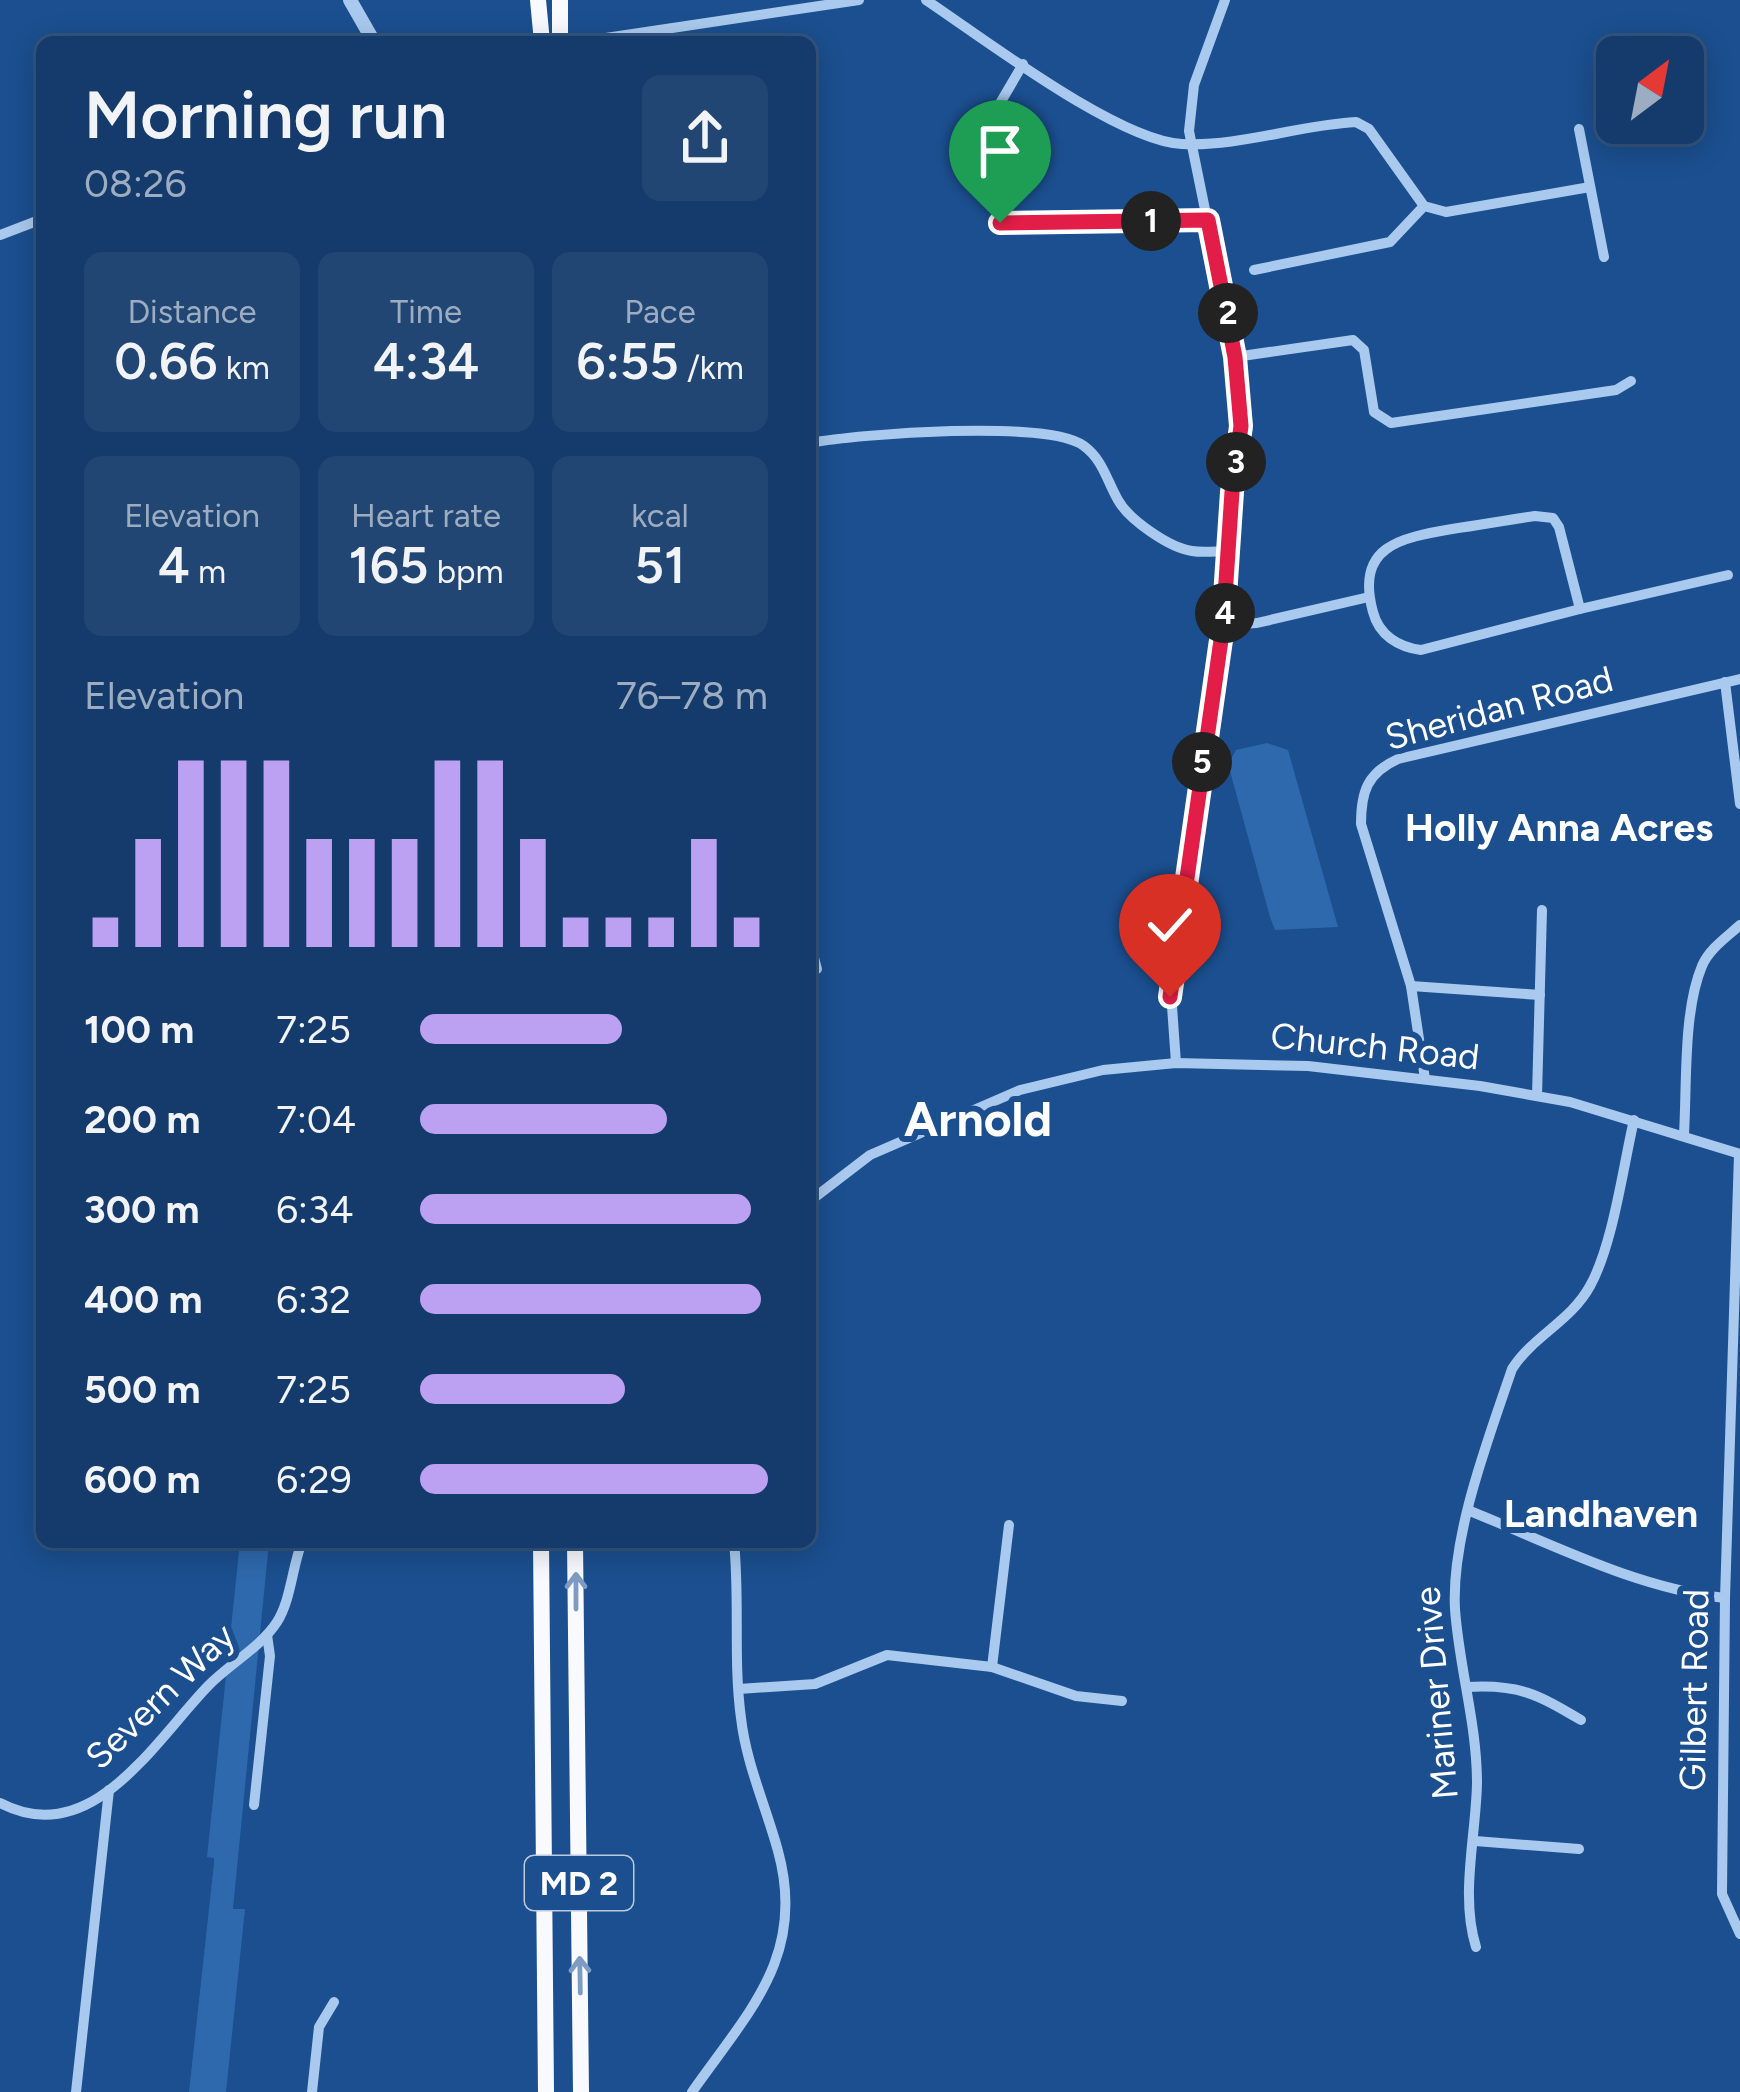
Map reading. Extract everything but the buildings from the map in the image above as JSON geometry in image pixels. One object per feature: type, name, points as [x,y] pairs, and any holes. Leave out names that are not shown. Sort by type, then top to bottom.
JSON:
[{"type":"highway","points":[[530,36],[533,0]]},
{"type":"highway","points":[[533,0],[541,36]]},
{"type":"highway","points":[[560,0],[560,36]]},
{"type":"highway","name":"MD 2","points":[[541,1548],[545,2092]]},
{"type":"highway","name":"MD 2","points":[[575,1548],[581,2092]]},
{"type":"street","points":[[350,0],[371,36]]},
{"type":"street","points":[[619,36],[859,0]]},
{"type":"street","points":[[926,0],[1115,124],[1174,144],[1356,122],[1369,129],[1424,206],[1446,212],[1590,188]]},
{"type":"street","points":[[1176,1063],[1170,978],[1223,626],[1241,426],[1235,357],[1191,145],[1194,85],[1225,0]]},
{"type":"street","points":[[1023,64],[999,105],[1000,223],[1208,220]]},
{"type":"street","points":[[1579,130],[1604,257]]},
{"type":"street","points":[[1254,270],[1390,242],[1424,206]]},
{"type":"street","points":[[0,236],[36,221]]},
{"type":"street","points":[[1235,357],[1353,340],[1364,350],[1374,412],[1391,423],[1616,390],[1630,381]]},
{"type":"street","points":[[816,442],[877,435],[1033,432],[1082,444],[1103,466],[1120,505],[1148,529],[1188,551],[1229,551]]},
{"type":"street","points":[[1580,610],[1559,527],[1553,518],[1543,516],[1397,541],[1369,575],[1369,597],[1382,630],[1396,643],[1420,650],[1728,574]]},
{"type":"street","points":[[1223,626],[1369,597]]},
{"type":"street","name":"Sheridan Road","points":[[1425,1079],[1411,986],[1361,824],[1367,783],[1380,767],[1398,759],[1740,679]]},
{"type":"street","points":[[1725,682],[1740,803]]},
{"type":"street","points":[[1537,1096],[1542,910]]},
{"type":"street","points":[[1684,1134],[1693,1002],[1702,966],[1740,925]]},
{"type":"street","points":[[1411,986],[1540,995]]},
{"type":"street","name":"Church Road","points":[[816,1196],[870,1155],[1020,1090],[1103,1070],[1176,1063],[1308,1066],[1537,1096],[1684,1134],[1740,1154]]},
{"type":"street","name":"Mariner Drive","points":[[1476,1946],[1468,1919],[1476,1752],[1455,1610],[1456,1553],[1512,1369],[1526,1347],[1574,1308],[1590,1286],[1602,1256],[1634,1120]]},
{"type":"street","name":"Gilbert Road","points":[[1740,1154],[1725,1598],[1722,1894],[1740,1934]]},
{"type":"street","points":[[1470,1511],[1652,1583],[1725,1598]]},
{"type":"street","points":[[992,1667],[1009,1525]]},
{"type":"street","name":"Severn Way","points":[[0,1803],[46,1818],[86,1805],[109,1790],[206,1688],[267,1635],[280,1615],[300,1548]]},
{"type":"street","points":[[692,2092],[762,1989],[779,1954],[788,1913],[784,1876],[741,1720],[735,1548]]},
{"type":"street","points":[[254,1805],[270,1656],[267,1635]]},
{"type":"street","points":[[739,1690],[814,1684],[887,1655],[992,1667],[1076,1696],[1122,1701]]},
{"type":"street","points":[[1467,1687],[1526,1689],[1581,1720]]},
{"type":"street","points":[[76,2092],[109,1790]]},
{"type":"street","points":[[1475,1841],[1579,1849]]},
{"type":"street","points":[[312,2092],[319,2027],[334,2002]]},
{"type":"shaded area","points":[[1267,743],[1288,750],[1338,927],[1275,930],[1228,764],[1236,750]]},
{"type":"shaded area","points":[[239,1548],[268,1548],[233,1909],[245,1909],[226,2092],[189,2092],[214,1863],[214,1858],[207,1857]]},
{"type":"district","name":"Holly Anna Acres","points":[[1559,827]]},
{"type":"district","name":"Arnold","points":[[978,1119]]},
{"type":"district","name":"Landhaven","points":[[1601,1513]]},
{"type":"route","points":[[1000,223],[1208,220],[1224,291],[1241,426],[1223,626],[1170,997]]}]
